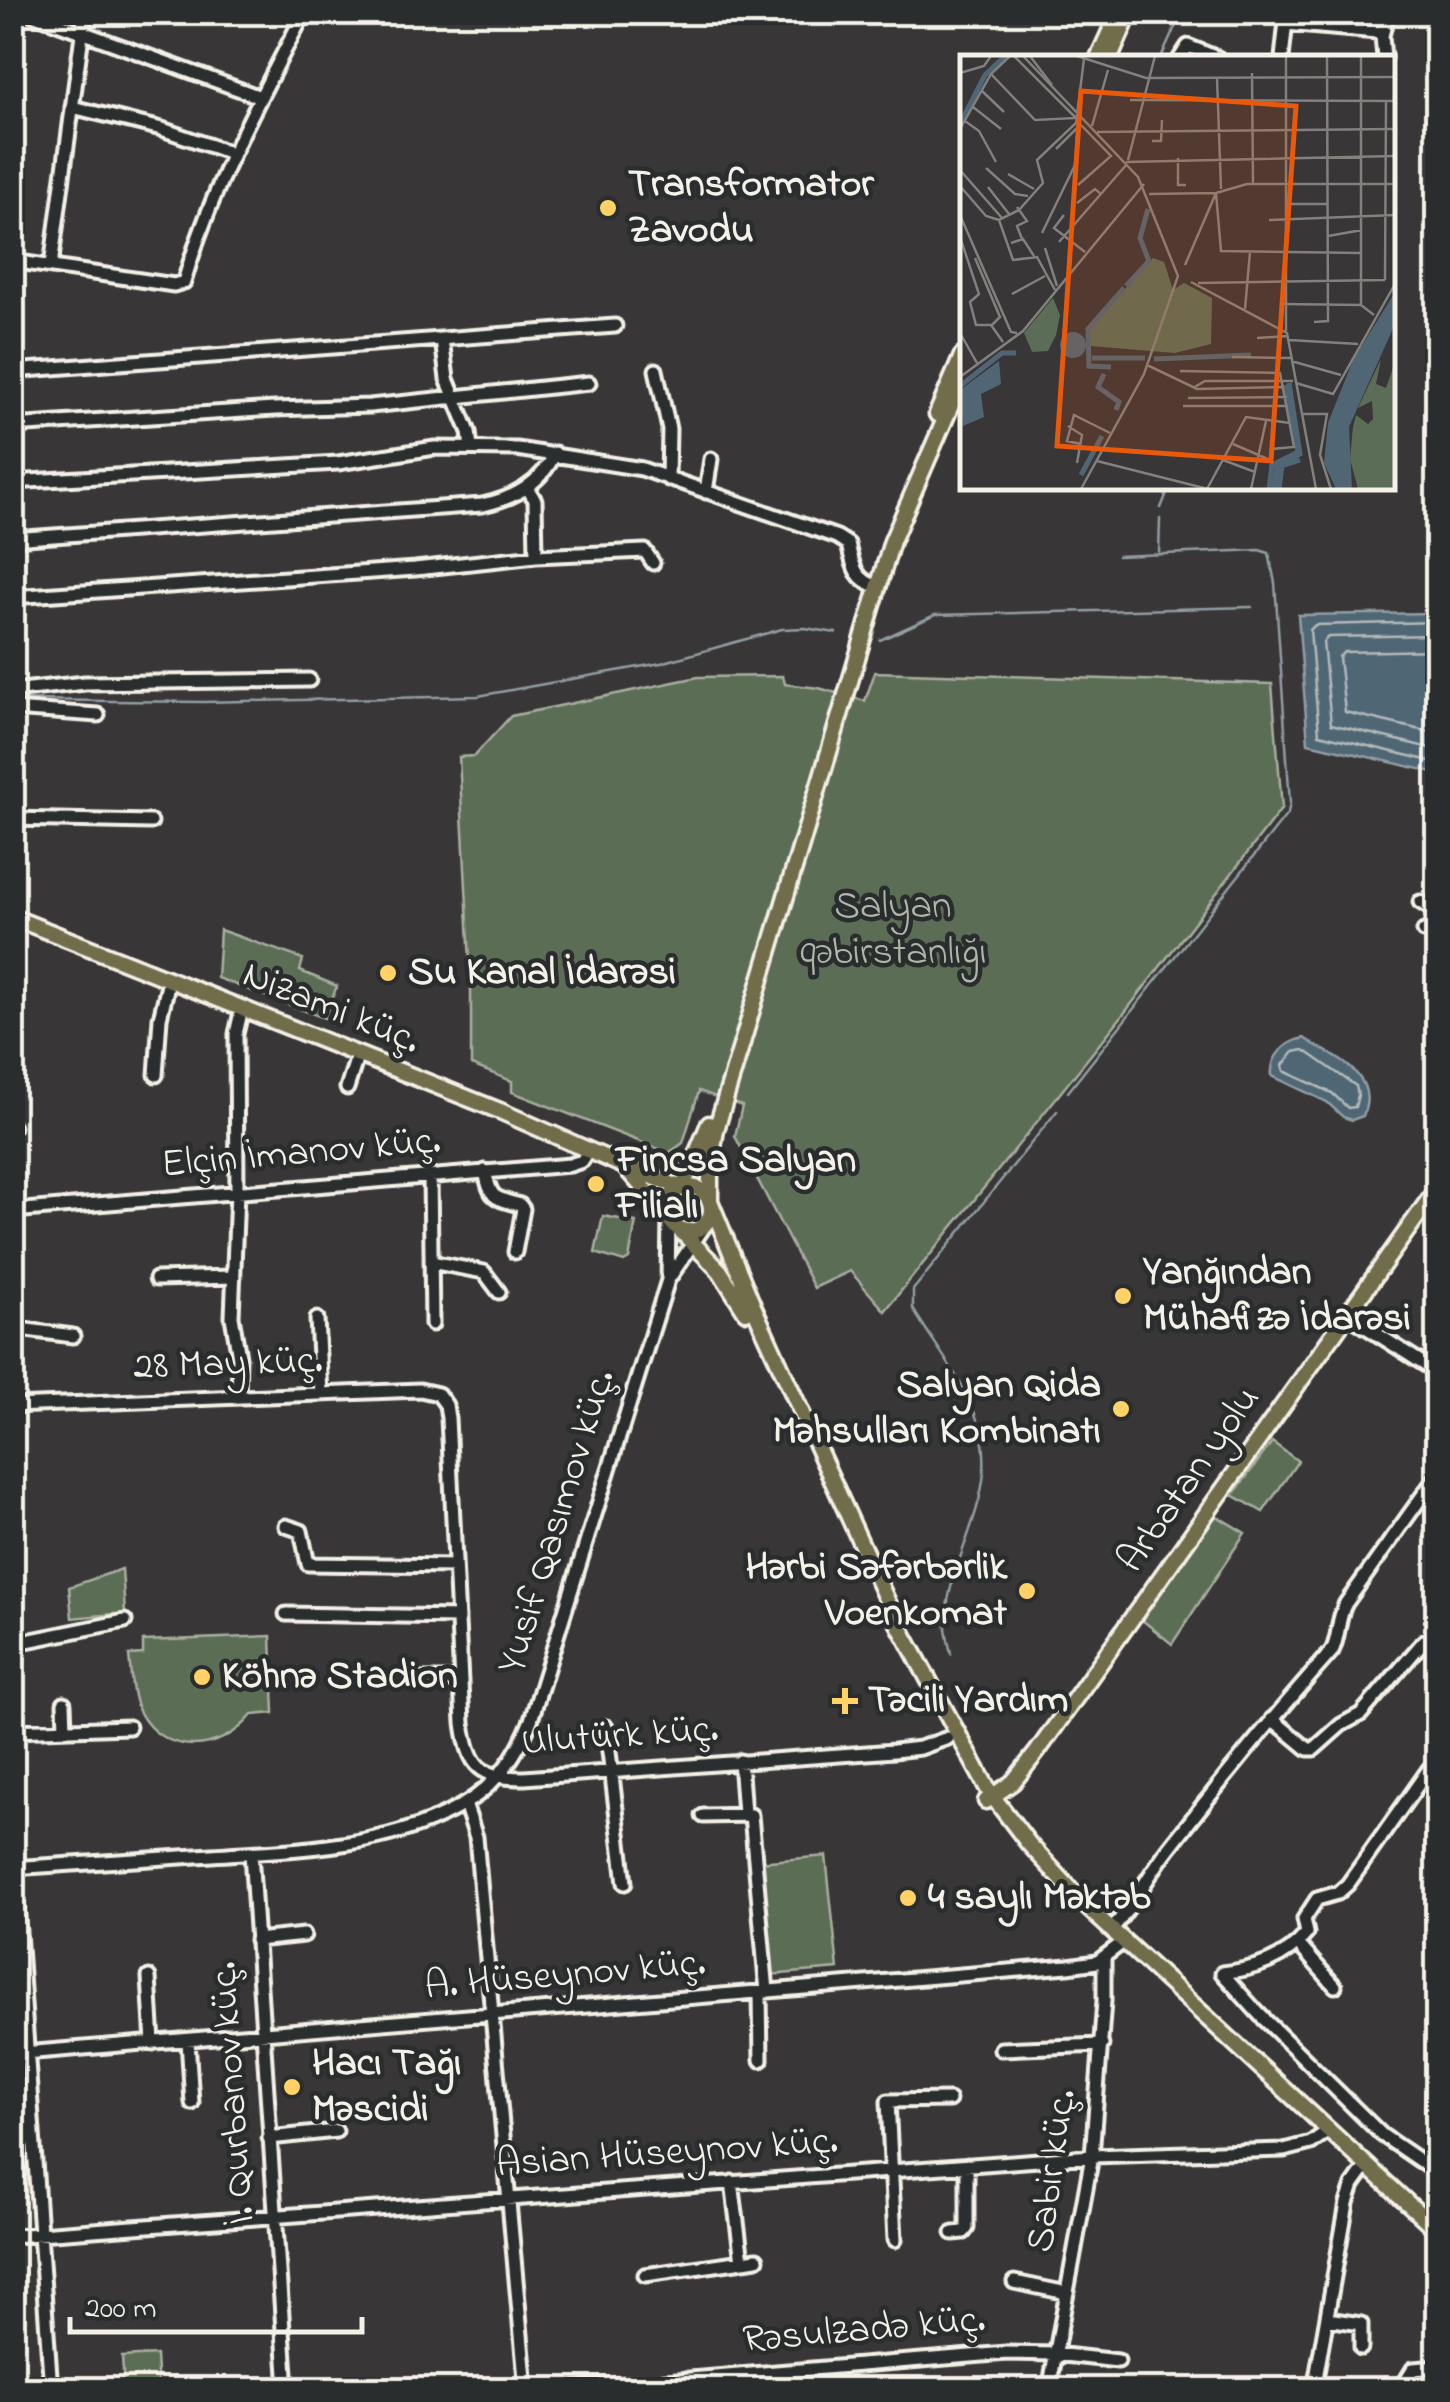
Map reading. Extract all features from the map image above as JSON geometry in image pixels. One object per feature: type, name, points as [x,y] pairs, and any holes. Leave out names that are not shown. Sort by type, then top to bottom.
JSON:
[{"type":"main road","points":[[1099,55],[1119,12]]},
{"type":"main road","points":[[1111,55],[1130,12]]},
{"type":"main road","points":[[960,360],[894,509],[874,586],[716,1130],[708,1221],[690,1231],[673,1222],[668,1203],[682,1188],[708,1129],[874,586],[960,385]]},
{"type":"main road","name":"Nizami küç.","points":[[12,917],[682,1188]]},
{"type":"main road","points":[[624,1166],[738,1296],[887,1619],[948,1738],[1047,1877],[1322,2134],[1438,2233]]},
{"type":"main road","name":"Arbatan yolu","points":[[989,1799],[1013,1782],[1037,1752],[1438,1187]]},
{"type":"main road","points":[[682,1188],[702,1190],[710,1201],[759,1321],[894,1616],[989,1799],[1111,1930],[1438,2233]]},
{"type":"street","points":[[27,12],[260,97]]},
{"type":"street","points":[[51,266],[84,12]]},
{"type":"street","points":[[12,260],[174,285],[184,282],[205,214],[231,153],[304,12]]},
{"type":"street","points":[[1384,55],[1382,36],[1388,12]]},
{"type":"street","points":[[1282,55],[1287,18],[1368,30],[1382,36]]},
{"type":"street","points":[[1182,55],[1188,46],[1210,55]]},
{"type":"street","points":[[72,107],[162,128],[231,153]]},
{"type":"street","points":[[12,372],[615,326]]},
{"type":"street","points":[[442,340],[447,379],[469,432],[471,448]]},
{"type":"street","points":[[656,370],[668,429],[668,478]]},
{"type":"street","points":[[12,426],[370,406],[589,383]]},
{"type":"street","points":[[12,482],[327,464],[398,452],[471,448],[555,453],[642,470],[845,541],[862,581],[874,586]]},
{"type":"street","points":[[12,539],[482,505],[527,488],[548,467],[555,453]]},
{"type":"street","points":[[706,492],[711,459]]},
{"type":"street","points":[[527,488],[535,500],[536,556]]},
{"type":"street","points":[[12,596],[415,569],[536,556],[645,551],[653,564]]},
{"type":"street","points":[[12,691],[85,683],[309,680]]},
{"type":"street","points":[[12,709],[98,715]]},
{"type":"street","points":[[12,819],[151,822]]},
{"type":"street","points":[[1420,902],[1438,913]]},
{"type":"street","points":[[156,1075],[160,1018],[169,980]]},
{"type":"street","points":[[238,1397],[239,1357],[232,1317],[237,1192],[236,1034],[242,1008]]},
{"type":"street","points":[[347,1088],[358,1054]]},
{"type":"street","name":"Elçin İmanov küç.","points":[[12,1211],[577,1164],[589,1150]]},
{"type":"street","points":[[486,1171],[490,1193],[520,1204],[523,1209],[515,1252]]},
{"type":"street","points":[[430,1176],[432,1324]]},
{"type":"street","points":[[668,1280],[708,1221]]},
{"type":"street","points":[[668,1280],[673,1222]]},
{"type":"street","points":[[432,1262],[484,1272],[499,1292]]},
{"type":"street","points":[[156,1280],[234,1277]]},
{"type":"street","name":"Yusif Qasımov küç.","points":[[496,1776],[519,1748],[531,1720],[668,1280]]},
{"type":"street","points":[[1347,1315],[1438,1373]]},
{"type":"street","points":[[317,1320],[321,1394]]},
{"type":"street","points":[[12,1328],[73,1336]]},
{"type":"street","name":"28 May küç.","points":[[12,1406],[420,1390],[443,1398],[448,1418],[455,1566]]},
{"type":"street","points":[[1111,1930],[1130,1911],[1142,1882],[1272,1719],[1332,1651],[1340,1612],[1438,1474]]},
{"type":"street","points":[[286,1526],[301,1531],[308,1564],[455,1566],[468,1754],[482,1770],[496,1776]]},
{"type":"street","points":[[286,1614],[458,1618]]},
{"type":"street","points":[[12,1644],[125,1621]]},
{"type":"street","points":[[1272,1719],[1308,1748],[1314,1748],[1341,1724],[1361,1714],[1424,1641]]},
{"type":"street","points":[[422,1680],[461,1680]]},
{"type":"street","points":[[64,1702],[65,1729]]},
{"type":"street","points":[[12,1731],[129,1726]]},
{"type":"street","points":[[606,1727],[626,1882]]},
{"type":"street","name":"Ulutürk küç.","points":[[14,1868],[250,1852],[377,1838],[438,1818],[465,1804],[496,1776],[524,1778],[908,1750],[948,1738]]},
{"type":"street","points":[[740,1760],[744,1813]]},
{"type":"street","points":[[1429,1769],[1348,1884],[1338,1893],[1317,1898],[1304,1920],[1306,1933],[1298,1944],[1259,1966],[1222,1973],[1382,2134],[1437,2176]]},
{"type":"street","points":[[465,1804],[476,1837],[526,2390]]},
{"type":"street","points":[[703,1816],[749,1813],[752,1819],[763,1993],[761,2060]]},
{"type":"street","points":[[12,1832],[18,1987],[28,2053],[51,2390]]},
{"type":"street","name":"İ. Qurbanov küç.","points":[[250,1852],[287,2390]]},
{"type":"street","points":[[256,1940],[304,1935]]},
{"type":"street","points":[[1298,1944],[1335,1986]]},
{"type":"street","points":[[1104,1959],[1118,1946]]},
{"type":"street","name":"A. Hüseynov küç.","points":[[12,2054],[763,1993],[1068,1966],[1104,1959]]},
{"type":"street","name":"Sabir küç.","points":[[1049,2390],[1092,2156],[1102,2045],[1104,1959]]},
{"type":"street","points":[[149,1977],[152,2042]]},
{"type":"street","points":[[1437,2176],[1433,2112],[1438,2010]]},
{"type":"street","points":[[188,2040],[192,2103]]},
{"type":"street","points":[[1000,2049],[1102,2045]]},
{"type":"street","points":[[894,2240],[888,2101],[949,2100]]},
{"type":"street","points":[[269,2138],[336,2131]]},
{"type":"street","name":"Asian Hüseynov küç.","points":[[12,2236],[1092,2156],[1284,2150],[1311,2143],[1322,2134]]},
{"type":"street","points":[[953,2232],[964,2232],[967,2228],[967,2165]]},
{"type":"street","points":[[1314,2390],[1349,2194],[1364,2171]]},
{"type":"street","points":[[732,2182],[742,2261]]},
{"type":"street","points":[[645,2275],[757,2259]]},
{"type":"street","points":[[1014,2282],[1067,2293]]},
{"type":"street","points":[[1326,2319],[1361,2324],[1360,2348]]},
{"type":"street","name":"Rəsulzadə küç.","points":[[556,2390],[1006,2352],[1118,2361]]},
{"type":"street","points":[[1405,2382],[1413,2370],[1438,2367]]},
{"type":"green space","name":"Salyan qəbirstanlığı","points":[[875,672],[1272,684],[1282,808],[1126,1011],[885,1311],[850,1271],[814,1288],[735,1136],[742,1106],[699,1091],[683,1143],[669,1153],[512,1092],[512,1081],[471,1065],[471,981],[459,757],[474,756],[511,716],[698,677],[783,676],[785,684],[819,688],[865,701]]},
{"type":"green space","points":[[220,930],[303,959],[300,971],[337,986],[324,1018],[217,978]]},
{"type":"green space","points":[[603,1216],[636,1222],[629,1259],[624,1262],[595,1253]]},
{"type":"green space","points":[[1272,1442],[1298,1461],[1263,1512],[1233,1495]]},
{"type":"green space","points":[[1215,1515],[1245,1533],[1172,1644],[1142,1620]]},
{"type":"green space","points":[[122,1569],[125,1613],[72,1618],[69,1587]]},
{"type":"green space","name":"Köhnə Stadion","points":[[271,1636],[274,1713],[252,1715],[225,1737],[193,1745],[163,1737],[139,1711],[129,1655],[143,1654],[143,1641]]},
{"type":"green space","points":[[826,1856],[838,1969],[769,1975],[759,1862]]},
{"type":"green space","points":[[156,2355],[158,2389],[124,2389],[122,2357]]},
{"type":"water","points":[[1437,613],[1437,773],[1308,743],[1298,615]]},
{"type":"water","points":[[1304,1038],[1340,1060],[1360,1078],[1367,1101],[1363,1116],[1352,1120],[1343,1117],[1327,1102],[1272,1076],[1273,1062],[1280,1051]]},
{"type":"waterway","points":[[1162,55],[1182,12]]},
{"type":"waterway","points":[[1161,508],[1168,490]]},
{"type":"waterway","points":[[1159,553],[1160,519]]},
{"type":"waterway","points":[[1068,1092],[1288,813],[1290,803],[1275,583],[1269,553],[1259,550],[1118,556]]},
{"type":"waterway","points":[[880,640],[935,615],[1252,607]]},
{"type":"waterway","points":[[16,700],[203,702],[478,696],[661,663],[782,629],[836,633]]},
{"type":"waterway","points":[[951,1654],[946,1616],[983,1483],[982,1437],[963,1387],[913,1309],[913,1290],[1057,1111]]},
{"type":"place","name":"Transformator Zavodu","points":[[608,208]]},
{"type":"place","name":"Su Kanal İdarəsi","points":[[388,973]]},
{"type":"place","name":"Fincsa Salyan Filialı","points":[[596,1184]]},
{"type":"place","name":"Yanğından Mühafizə İdarəsi","points":[[1123,1296]]},
{"type":"place","name":"Salyan Qida Məhsulları Kombinatı","points":[[1121,1409]]},
{"type":"place","name":"Hərbi Səfərbərlik Voenkomat","points":[[1027,1591]]},
{"type":"place","name":"Köhnə Stadion","points":[[202,1677]]},
{"type":"place","name":"Təcili Yardım","points":[[845,1701]]},
{"type":"place","name":"4 saylı Məktəb","points":[[908,1898]]},
{"type":"place","name":"Hacı Tağı Məscidi","points":[[292,2087]]}]
